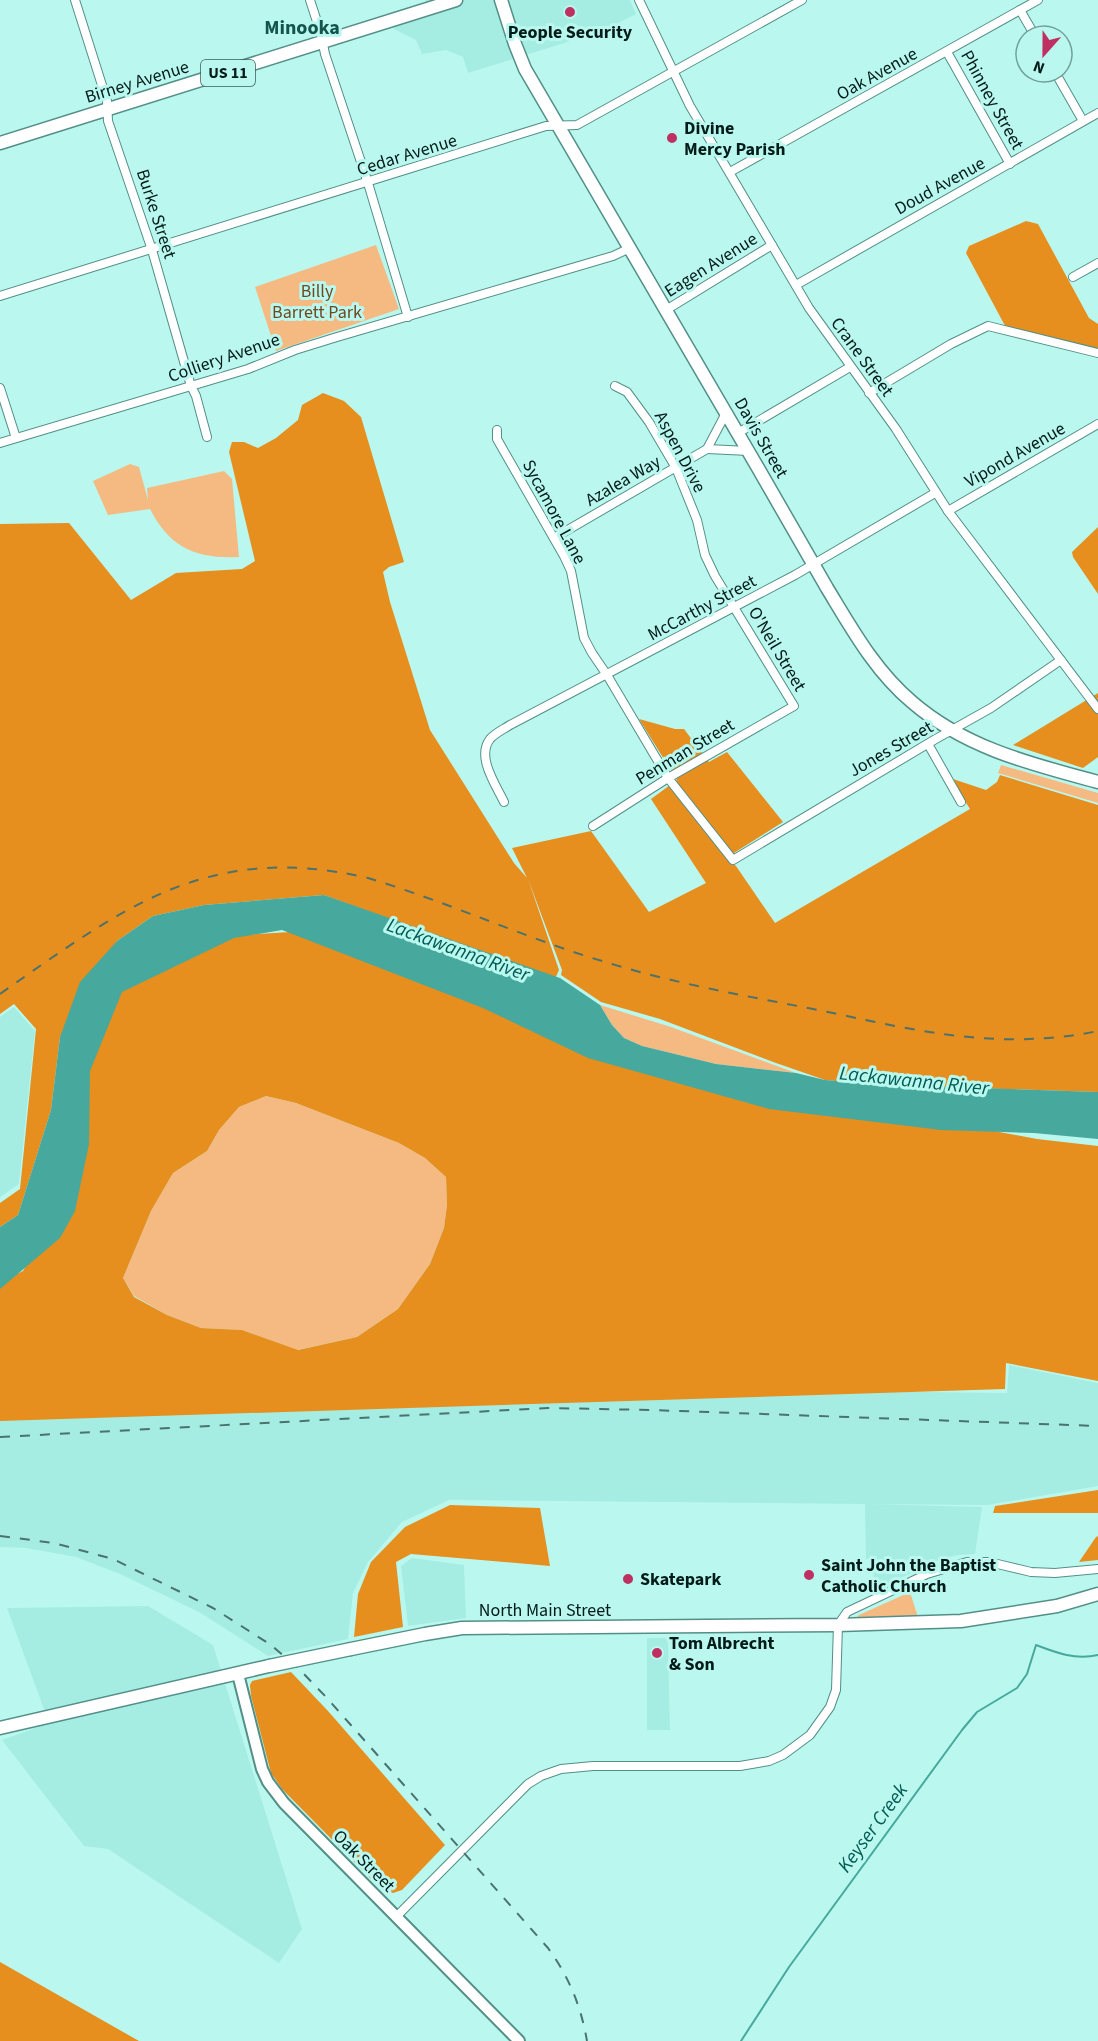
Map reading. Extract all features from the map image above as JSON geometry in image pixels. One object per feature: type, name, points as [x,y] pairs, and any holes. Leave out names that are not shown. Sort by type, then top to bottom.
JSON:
[{"type":"main road","name":"Birney Avenue","points":[[0,143],[456,0]]},
{"type":"main road","name":"Davis Street","points":[[501,0],[521,60],[558,126],[851,628],[877,666],[911,702],[952,731],[997,753],[1098,782]]},
{"type":"main road","name":"North Main Street","points":[[0,1728],[270,1666],[462,1628],[838,1625],[961,1621],[1057,1606],[1098,1594]]},
{"type":"street","name":"Burke Street","points":[[75,0],[107,101],[108,121],[152,250],[207,437]]},
{"type":"street","points":[[310,0],[408,317]]},
{"type":"street","name":"Crane Street","points":[[639,0],[690,106],[809,308],[896,429],[948,512],[1098,709]]},
{"type":"street","name":"Cedar Avenue","points":[[0,296],[546,126],[577,125],[802,0]]},
{"type":"street","name":"Oak Avenue","points":[[730,172],[1038,0]]},
{"type":"street","points":[[1020,10],[1028,24]]},
{"type":"street","name":"Phinney Street","points":[[947,52],[1010,164]]},
{"type":"street","points":[[1062,84],[1083,121]]},
{"type":"street","name":"Doud Avenue","points":[[796,285],[1098,112]]},
{"type":"street","name":"Eagen Avenue","points":[[666,310],[772,245]]},
{"type":"street","name":"Colliery Avenue","points":[[0,443],[248,369],[295,350],[613,256],[630,248]]},
{"type":"street","points":[[1073,277],[1098,263]]},
{"type":"street","points":[[869,393],[951,344],[988,326],[1098,353]]},
{"type":"street","points":[[738,432],[850,367]]},
{"type":"street","name":"Aspen Drive","points":[[615,386],[627,392],[649,422],[676,468],[697,520],[705,555],[735,608]]},
{"type":"street","points":[[0,388],[16,438]]},
{"type":"street","points":[[726,413],[707,449],[748,451]]},
{"type":"street","name":"Vipond Avenue","points":[[948,512],[1098,424]]},
{"type":"street","name":"Sycamore Lane","points":[[497,430],[497,439],[571,571],[584,638],[592,653],[668,778],[733,860]]},
{"type":"street","name":"Azalea Way","points":[[554,538],[707,449]]},
{"type":"street","name":"McCarthy Street","points":[[504,802],[485,761],[485,750],[492,736],[814,565],[935,493]]},
{"type":"street","name":"O'Neil Street","points":[[735,608],[794,706]]},
{"type":"street","name":"Jones Street","points":[[733,860],[991,708],[1061,660]]},
{"type":"street","name":"Penman Street","points":[[593,826],[668,778],[794,706]]},
{"type":"street","points":[[928,744],[961,802]]},
{"type":"street","points":[[396,1917],[528,1784],[541,1776],[561,1769],[593,1766],[740,1766],[769,1761],[783,1755],[810,1735],[830,1707],[836,1690],[838,1625],[847,1612],[927,1574],[967,1562],[989,1562],[1031,1572],[1055,1574],[1098,1569]]},
{"type":"street","name":"Oak Street","points":[[237,1674],[262,1769],[268,1782],[284,1803],[519,2041]]},
{"type":"shaded area","points":[[425,0],[630,0],[636,14],[600,32],[468,73],[463,57],[446,50],[422,54],[416,40],[394,29],[389,13],[426,2]]},
{"type":"shaded area","points":[[1026,221],[1038,224],[1089,318],[1098,324],[1098,357],[1010,335],[966,253],[969,246]]},
{"type":"shaded area","points":[[323,393],[344,401],[361,417],[404,562],[389,567],[383,572],[390,602],[430,730],[514,863],[527,878],[512,848],[591,831],[649,912],[706,883],[651,799],[677,780],[639,719],[675,729],[684,729],[709,762],[727,752],[783,822],[726,858],[736,866],[775,923],[970,809],[950,778],[986,790],[997,782],[1000,775],[1098,805],[1098,1092],[884,1085],[825,1080],[660,1019],[601,1002],[561,975],[562,970],[528,879],[559,970],[555,979],[324,895],[204,905],[153,916],[117,941],[60,1037],[51,1110],[18,1215],[0,1227],[0,1203],[20,1189],[36,1029],[14,1004],[0,1014],[0,524],[69,523],[131,600],[176,573],[242,569],[255,561],[229,452],[232,442],[244,442],[258,448],[276,438],[298,420],[302,405]]},
{"type":"shaded area","points":[[1098,527],[1098,594],[1072,552]]},
{"type":"shaded area","points":[[1098,693],[1098,757],[1083,768],[1013,745]]},
{"type":"shaded area","points":[[290,932],[512,1011],[859,1106],[1037,1139],[1098,1146],[1098,1381],[1006,1363],[1005,1389],[0,1421],[0,1282],[23,1271],[62,1197],[84,1064],[118,986],[228,936]],"holes":[[[266,1096],[296,1103],[399,1143],[425,1158],[446,1177],[447,1205],[444,1228],[430,1264],[398,1309],[357,1337],[298,1350],[242,1330],[201,1328],[167,1315],[134,1297],[123,1278],[151,1211],[173,1173],[207,1151],[219,1130],[239,1107]]]},
{"type":"shaded area","points":[[14,1007],[35,1031],[19,1184],[0,1197],[0,1017]]},
{"type":"shaded area","points":[[1009,1365],[1098,1383],[1098,1486],[988,1505],[869,1504],[982,1507],[975,1554],[938,1560],[874,1591],[873,1559],[866,1559],[865,1504],[449,1500],[402,1522],[368,1562],[353,1593],[348,1639],[268,1656],[199,1612],[120,1574],[76,1557],[26,1548],[0,1547],[0,1418],[830,1391],[1007,1393]]},
{"type":"shaded area","points":[[1098,1490],[1098,1513],[993,1513],[995,1506]]},
{"type":"shaded area","points":[[450,1505],[540,1508],[550,1566],[411,1554],[396,1562],[403,1627],[354,1637],[358,1594],[371,1562],[405,1527]]},
{"type":"shaded area","points":[[1098,1536],[1098,1560],[1079,1562],[1096,1537]]},
{"type":"shaded area","points":[[412,1558],[464,1565],[466,1618],[408,1626],[401,1566]]},
{"type":"shaded area","points":[[148,1606],[213,1645],[302,1929],[279,1963],[108,1849],[84,1846],[2,1740],[49,1723],[7,1608]]},
{"type":"shaded area","points":[[647,1638],[668,1638],[670,1730],[647,1730]]},
{"type":"shaded area","points":[[291,1672],[445,1845],[402,1890],[393,1893],[373,1881],[282,1789],[271,1773],[250,1685],[252,1681]]},
{"type":"shaded area","points":[[0,1962],[139,2041],[0,2041]]},
{"type":"green space","name":"Billy Barrett Park","points":[[376,245],[399,309],[276,351],[255,287]]},
{"type":"green space","points":[[130,464],[139,467],[148,500],[147,488],[224,471],[232,479],[239,557],[210,556],[186,548],[166,533],[150,509],[108,515],[93,481]]},
{"type":"green space","points":[[1001,765],[1098,793],[1098,803],[998,773]]},
{"type":"green space","points":[[600,1005],[671,1027],[796,1073],[716,1064],[642,1046],[624,1038],[612,1025]]},
{"type":"green space","points":[[266,1096],[296,1103],[399,1143],[425,1158],[446,1177],[447,1205],[444,1228],[430,1264],[398,1309],[357,1337],[297,1350],[242,1330],[201,1328],[167,1315],[134,1296],[123,1278],[151,1211],[173,1173],[207,1151],[219,1130],[239,1107]]},
{"type":"green space","points":[[910,1592],[918,1617],[856,1618],[859,1615]]},
{"type":"water","name":"Lackawanna River","points":[[324,895],[560,978],[600,1005],[612,1025],[624,1038],[642,1046],[716,1064],[796,1073],[825,1080],[895,1085],[1098,1092],[1098,1139],[1034,1133],[941,1130],[769,1109],[588,1058],[483,1008],[282,930],[234,938],[122,992],[90,1071],[89,1144],[75,1211],[60,1238],[0,1289],[0,1227],[18,1215],[51,1110],[60,1037],[80,982],[117,941],[153,916],[204,905]]},
{"type":"waterway","name":"Keyser Creek","points":[[741,2041],[789,1967],[962,1730],[977,1712],[1017,1688],[1027,1674],[1036,1645],[1074,1656],[1098,1655]]},
{"type":"railway","points":[[0,994],[87,934],[129,909],[171,889],[214,876],[261,868],[312,869],[368,878],[581,954],[639,972],[722,991],[900,1027],[965,1037],[1030,1039],[1063,1037],[1098,1031]]},
{"type":"railway","points":[[0,1437],[548,1408],[1098,1426]]},
{"type":"railway","points":[[0,1536],[54,1543],[113,1559],[213,1608],[271,1645],[327,1698],[548,1948],[573,1992],[587,2041]]},
{"type":"place","name":"People Security","points":[[570,12]]},
{"type":"place","name":"Divine Mercy Parish","points":[[672,138]]},
{"type":"place","name":"Saint John the Baptist Catholic Church","points":[[809,1575]]},
{"type":"place","name":"Skatepark","points":[[628,1579]]},
{"type":"place","name":"Tom Albrecht & Son","points":[[657,1653]]},
{"type":"district","name":"Minooka","points":[[302,28]]}]
